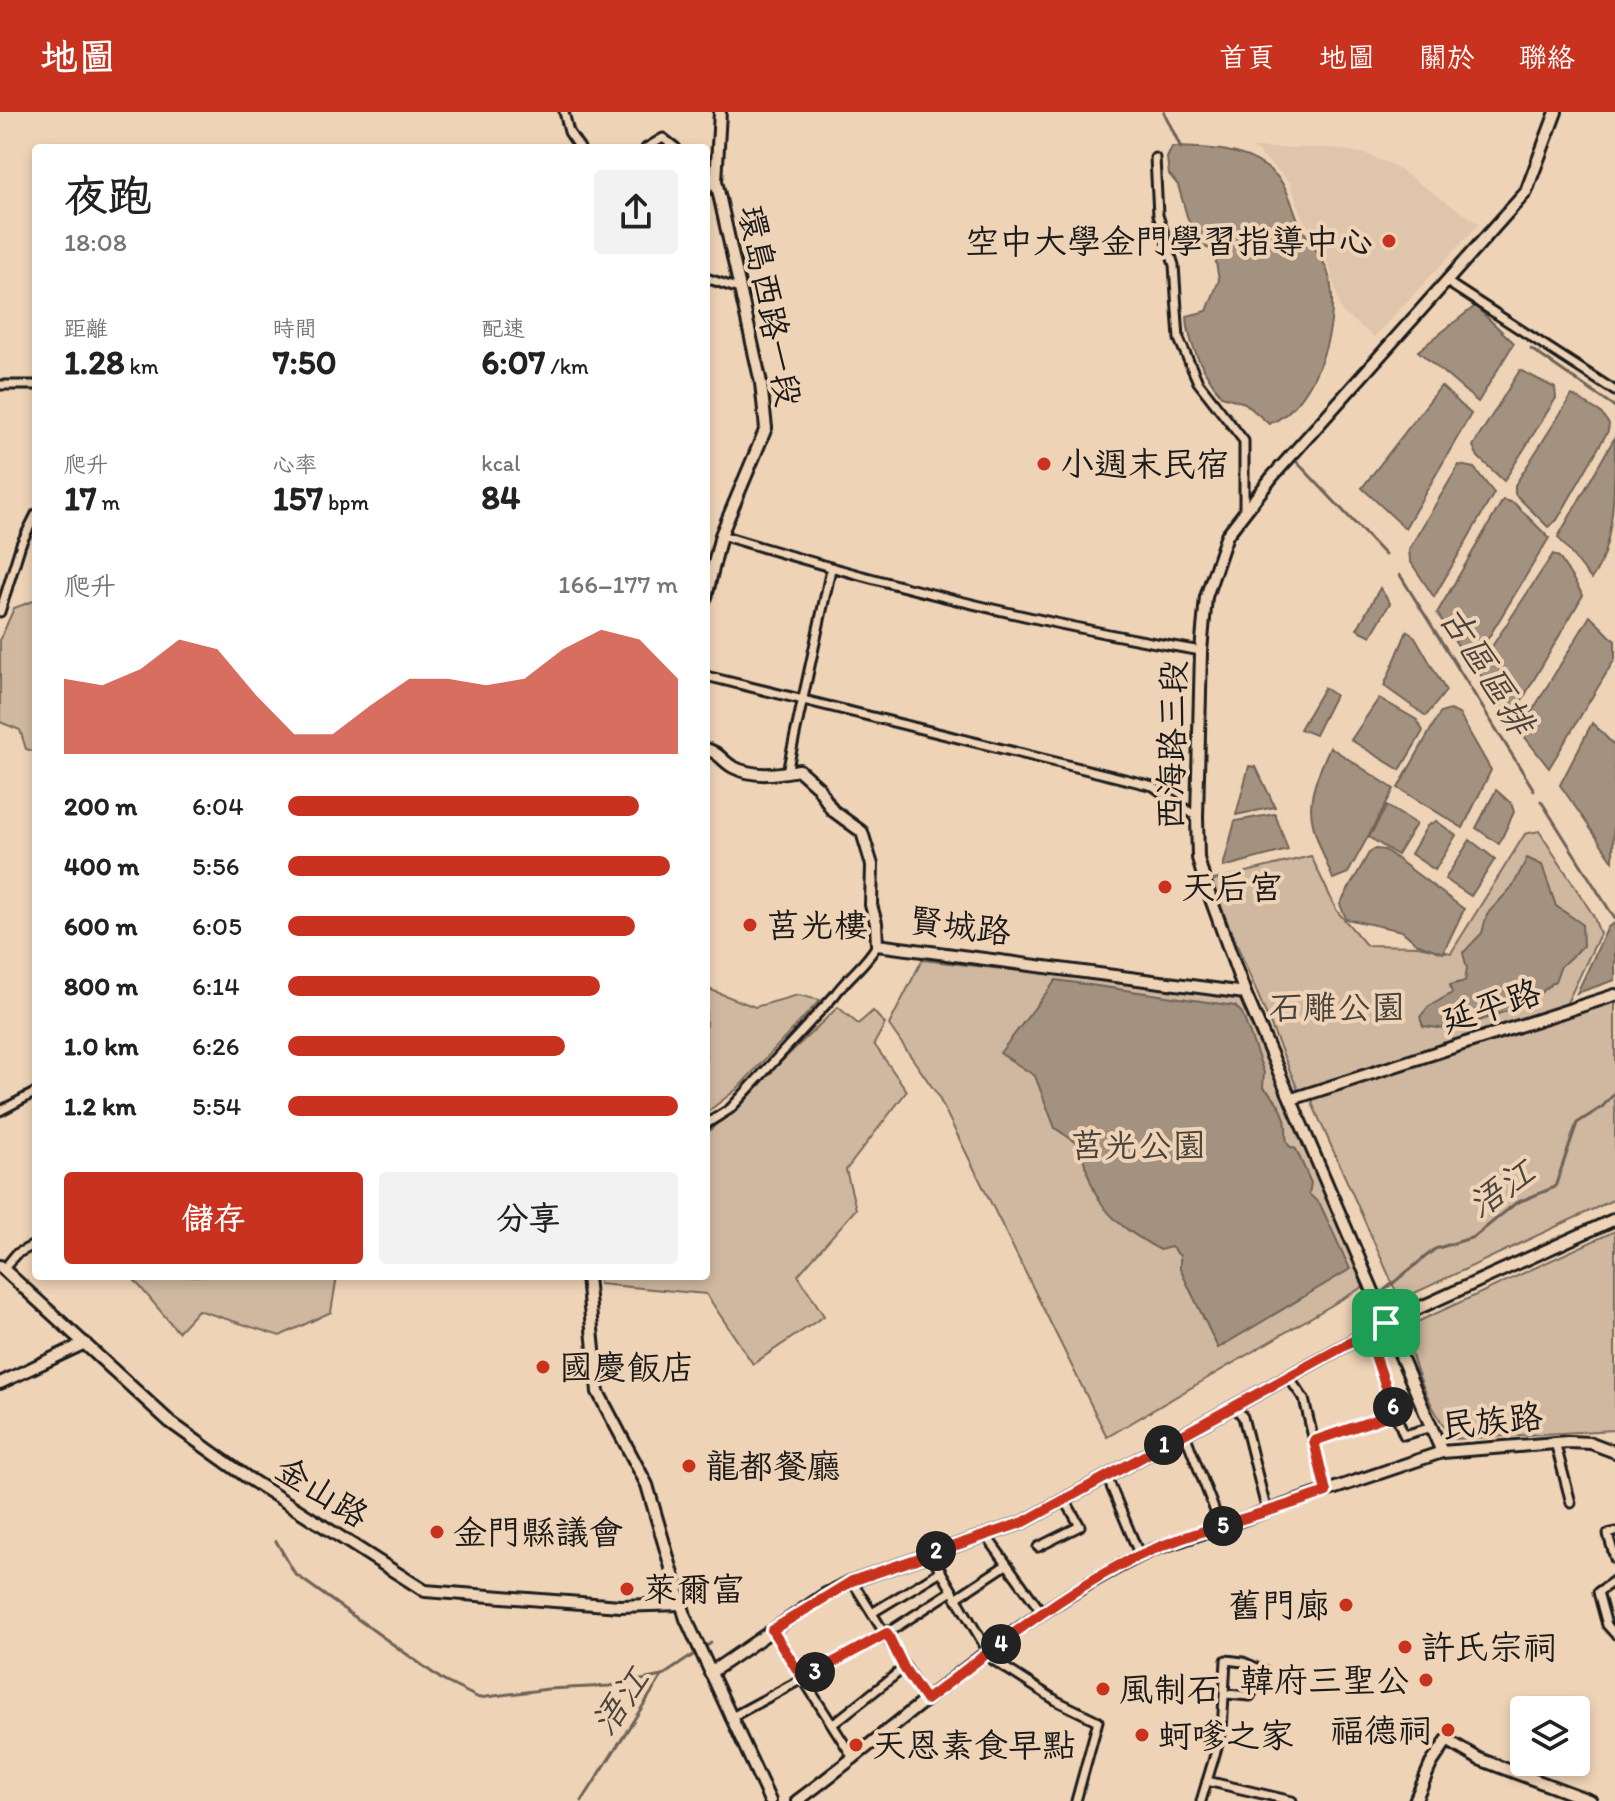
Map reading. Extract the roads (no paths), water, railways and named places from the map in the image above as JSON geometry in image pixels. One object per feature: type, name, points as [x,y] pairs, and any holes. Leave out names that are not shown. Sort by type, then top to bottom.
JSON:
[{"type":"main road","name":"環島西路一段","points":[[710,580],[721,535],[766,428],[761,383],[716,181],[720,112]]},
{"type":"main road","name":"西海路三段","points":[[1442,1452],[1245,993],[1201,869],[1197,817],[1201,651],[1206,597],[1227,535],[1526,192],[1556,112]]},
{"type":"main road","name":"賢城路","points":[[710,750],[718,752],[730,766],[749,773],[799,770],[818,787],[832,810],[862,832],[872,865],[871,905],[877,945],[1245,993]]},
{"type":"main road","name":"延平路","points":[[1292,1099],[1615,995]]},
{"type":"main road","points":[[708,1668],[852,1581],[1024,1522],[1386,1323],[1615,1219]]},
{"type":"main road","name":"金山路","points":[[2,1268],[170,1422],[248,1478],[425,1591],[473,1598],[620,1606],[681,1604]]},
{"type":"main road","points":[[587,1280],[598,1392],[647,1485],[681,1604],[770,1801]]},
{"type":"main road","points":[[0,1383],[85,1343]]},
{"type":"main road","name":"民族路","points":[[797,1801],[1043,1614],[1140,1556],[1442,1452],[1555,1442],[1591,1443],[1615,1452]]},
{"type":"main road","points":[[1415,1801],[1431,1764],[1447,1740],[1479,1759],[1591,1801]]},
{"type":"street","points":[[564,112],[569,132],[577,144]]},
{"type":"street","points":[[653,144],[663,138],[671,144]]},
{"type":"street","points":[[1155,158],[1158,215],[1174,265],[1179,339],[1198,382],[1244,441],[1244,512]]},
{"type":"street","points":[[710,176],[716,181],[710,187]]},
{"type":"street","points":[[710,279],[739,289]]},
{"type":"street","points":[[1447,282],[1615,391]]},
{"type":"street","points":[[0,385],[32,385]]},
{"type":"street","points":[[0,612],[21,544],[32,522]]},
{"type":"street","points":[[721,535],[831,569],[1144,641],[1201,651]]},
{"type":"street","points":[[787,772],[800,699],[831,569]]},
{"type":"street","points":[[710,677],[1153,786],[1197,817]]},
{"type":"street","points":[[710,1122],[730,1109],[834,996],[846,978],[870,958],[877,945]]},
{"type":"street","points":[[0,1111],[32,1094]]},
{"type":"street","points":[[2,1268],[16,1254],[32,1246]]},
{"type":"street","points":[[1395,1344],[1374,1352],[1404,1435],[1432,1427]]},
{"type":"street","points":[[1289,1378],[1304,1399],[1326,1492]]},
{"type":"street","points":[[1235,1407],[1243,1417],[1267,1512]]},
{"type":"street","points":[[1314,1441],[1395,1413]]},
{"type":"street","points":[[1185,1434],[1221,1527]]},
{"type":"street","points":[[1555,1442],[1571,1503]]},
{"type":"street","points":[[1107,1477],[1140,1556]]},
{"type":"street","points":[[1038,1547],[1080,1526],[1065,1500]]},
{"type":"street","points":[[1615,1532],[1608,1534],[1615,1559]]},
{"type":"street","points":[[985,1534],[1043,1614]]},
{"type":"street","points":[[930,1553],[990,1657],[1057,1701],[1098,1721],[1076,1801]]},
{"type":"street","points":[[730,1718],[1006,1565]]},
{"type":"street","points":[[872,1613],[941,1571]]},
{"type":"street","points":[[1615,1573],[1615,1580],[1598,1592],[1607,1625],[1615,1634]]},
{"type":"street","points":[[852,1581],[926,1700]]},
{"type":"street","points":[[772,1630],[854,1759]]},
{"type":"street","points":[[1201,1801],[1222,1731],[1226,1660],[1243,1662],[1264,1671],[1250,1696],[1226,1694]]},
{"type":"street","points":[[833,1724],[904,1668]]},
{"type":"street","points":[[1207,1781],[1292,1801]]},
{"type":"water","points":[[1172,147],[1232,152],[1255,160],[1273,172],[1283,185],[1299,223],[1327,270],[1332,311],[1322,358],[1301,399],[1286,414],[1269,424],[1245,403],[1221,396],[1194,348],[1187,316],[1207,311],[1219,280],[1214,250],[1200,246],[1198,231],[1189,223],[1178,185],[1169,174],[1167,158]]},
{"type":"water","points":[[1475,306],[1514,343],[1478,402],[1418,351]]},
{"type":"water","points":[[1520,370],[1555,388],[1556,398],[1504,481],[1478,457],[1473,446]]},
{"type":"water","points":[[1441,386],[1471,414],[1405,528],[1362,488]]},
{"type":"water","points":[[1572,395],[1600,412],[1609,424],[1608,431],[1557,520],[1548,527],[1515,494],[1515,485]]},
{"type":"water","points":[[1615,437],[1614,493],[1609,533],[1605,551],[1591,579],[1558,537]]},
{"type":"water","points":[[1459,465],[1474,468],[1494,493],[1434,597],[1410,561],[1409,549]]},
{"type":"water","points":[[1503,500],[1514,503],[1549,538],[1473,663],[1468,661],[1437,613]]},
{"type":"water","points":[[1553,554],[1559,557],[1583,595],[1511,719],[1505,716],[1477,669]]},
{"type":"water","points":[[1380,588],[1390,603],[1371,636],[1357,629]]},
{"type":"water","points":[[1590,616],[1615,641],[1615,659],[1549,768],[1520,731]]},
{"type":"water","points":[[1407,631],[1415,637],[1446,691],[1426,716],[1384,686]]},
{"type":"water","points":[[1324,688],[1335,695],[1315,735],[1300,729]]},
{"type":"water","points":[[1379,698],[1417,720],[1423,731],[1400,770],[1351,740]]},
{"type":"water","points":[[1450,710],[1459,714],[1491,770],[1463,828],[1398,788],[1440,713]]},
{"type":"water","points":[[1592,723],[1615,746],[1613,861],[1560,785]]},
{"type":"water","points":[[1330,747],[1394,789],[1348,873],[1333,879],[1311,813],[1315,786]]},
{"type":"water","points":[[1249,766],[1256,767],[1275,807],[1236,815]]},
{"type":"water","points":[[1496,790],[1511,803],[1514,812],[1499,844],[1476,828]]},
{"type":"water","points":[[1387,806],[1416,824],[1397,855],[1369,837]]},
{"type":"water","points":[[1275,814],[1288,850],[1223,867],[1235,821]]},
{"type":"water","points":[[1436,821],[1456,835],[1435,870],[1411,854],[1427,826]]},
{"type":"water","points":[[1470,840],[1495,859],[1471,896],[1445,879]]},
{"type":"water","points":[[1375,849],[1385,850],[1464,909],[1443,953],[1416,943],[1402,931],[1346,919],[1340,904],[1369,853]]},
{"type":"water","points":[[1527,858],[1542,865],[1556,906],[1582,924],[1583,946],[1561,966],[1555,981],[1528,1003],[1455,1030],[1423,1026],[1420,1017],[1428,1007],[1452,993],[1450,985],[1465,981],[1467,968],[1463,953],[1482,933],[1487,914],[1513,886]]},
{"type":"water","points":[[1615,923],[1615,980],[1577,993],[1608,927]]},
{"type":"water","points":[[1056,980],[1235,1006],[1242,1013],[1264,1073],[1263,1087],[1281,1110],[1287,1143],[1296,1149],[1311,1183],[1309,1194],[1320,1204],[1350,1269],[1218,1348],[1180,1269],[1180,1256],[1171,1247],[1160,1250],[1142,1239],[1105,1209],[1091,1182],[1080,1145],[1055,1128],[1035,1076],[1000,1053]]},
{"type":"waterway","name":"古區區排","points":[[1164,112],[1181,148]]},
{"type":"waterway","points":[[1531,349],[1615,407]]},
{"type":"waterway","name":"古區區排","points":[[1295,460],[1385,555]]},
{"type":"waterway","name":"古區區排","points":[[1400,575],[1534,790]]},
{"type":"waterway","name":"古區區排","points":[[1541,801],[1615,919]]},
{"type":"waterway","name":"浯江","points":[[1382,1292],[1435,1249],[1474,1237],[1516,1203],[1555,1187],[1577,1123],[1602,1107],[1615,1093]]},
{"type":"waterway","points":[[276,1541],[295,1574],[444,1681],[479,1698],[548,1689],[610,1686],[662,1676]]},
{"type":"waterway","name":"浯江","points":[[582,1801],[662,1676],[711,1643]]},
{"type":"place","name":"空中大學金門學習指導中心","points":[[1389,241]]},
{"type":"place","name":"小週末民宿","points":[[1044,464]]},
{"type":"place","name":"天后宮","points":[[1165,887]]},
{"type":"place","name":"莒光樓","points":[[750,925]]},
{"type":"place","name":"國慶飯店","points":[[543,1367]]},
{"type":"place","name":"龍都餐廳","points":[[689,1466]]},
{"type":"place","name":"金門縣議會","points":[[437,1532]]},
{"type":"place","name":"萊爾富","points":[[627,1589]]},
{"type":"place","name":"舊門廊","points":[[1346,1605]]},
{"type":"place","name":"許氏宗祠","points":[[1405,1647]]},
{"type":"place","name":"韓府三聖公","points":[[1426,1680]]},
{"type":"place","name":"風制石","points":[[1103,1689]]},
{"type":"place","name":"福德祠","points":[[1448,1730]]},
{"type":"place","name":"蚵嗲之家","points":[[1142,1735]]},
{"type":"place","name":"天恩素食早點","points":[[856,1745]]},
{"type":"park label","name":"石雕公園","points":[[1337,1007]]},
{"type":"park label","name":"莒光公園","points":[[1138,1145]]}]
